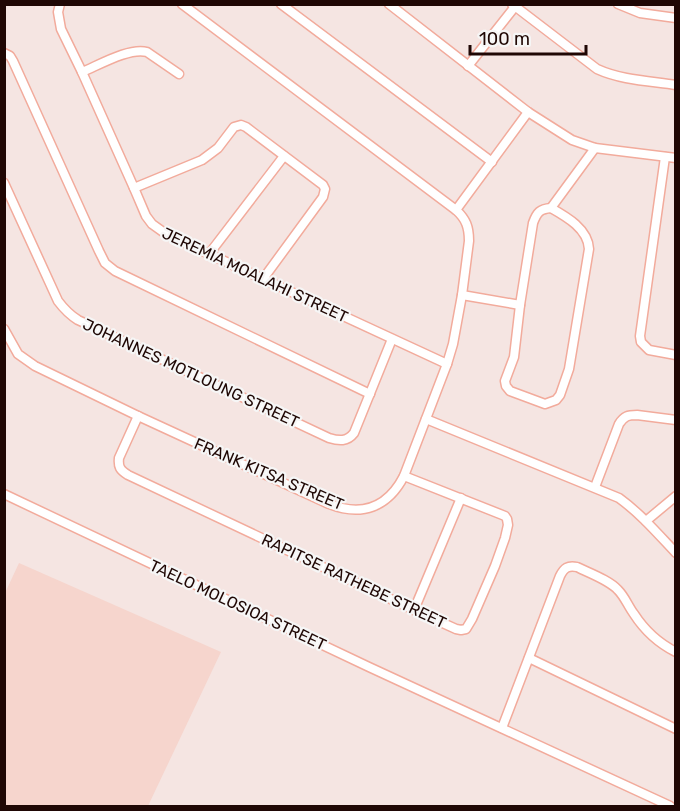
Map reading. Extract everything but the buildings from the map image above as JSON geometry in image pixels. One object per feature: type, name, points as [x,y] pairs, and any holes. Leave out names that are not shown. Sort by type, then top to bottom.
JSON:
[{"type":"street","name":"JEREMIA MOALAHI STREET","points":[[60,4],[58,12],[62,29],[146,216],[158,230],[447,364]]},
{"type":"street","points":[[182,4],[456,210],[528,112]]},
{"type":"street","points":[[280,4],[492,162]]},
{"type":"street","points":[[389,4],[528,112],[572,140],[595,148],[675,158]]},
{"type":"street","points":[[618,4],[640,13],[675,18]]},
{"type":"street","points":[[468,66],[515,5],[597,69],[625,78],[675,85]]},
{"type":"street","points":[[82,72],[130,52],[142,51],[179,74]]},
{"type":"street","points":[[4,53],[13,61],[105,263],[115,272],[369,394]]},
{"type":"street","points":[[134,189],[202,160],[218,148],[231,130],[237,126],[246,127],[323,185],[325,189],[323,197],[262,279]]},
{"type":"street","points":[[551,207],[584,233],[589,249],[569,369],[560,395],[545,404],[510,391],[505,381],[514,357],[533,223],[536,214],[541,209],[551,207],[595,148]]},
{"type":"street","points":[[209,254],[284,156]]},
{"type":"street","points":[[665,157],[640,336],[641,342],[649,350],[675,355]]},
{"type":"street","name":"JOHANNES MOTLOUNG STREET","points":[[4,183],[63,309],[78,320],[329,438],[338,441],[348,439],[354,433],[392,339]]},
{"type":"street","name":"FRANK KITSA STREET","points":[[4,329],[18,354],[35,366],[336,507],[353,510],[365,508],[389,498],[399,487],[447,364],[462,295],[469,232],[465,218],[456,210]]},
{"type":"street","points":[[462,295],[520,305]]},
{"type":"street","points":[[594,487],[622,418],[637,415],[675,420]]},
{"type":"street","name":"RAPITSE RATHEBE STREET","points":[[138,416],[119,458],[120,470],[414,610],[456,629],[466,629],[495,566],[507,530],[507,519],[505,516],[404,476]]},
{"type":"street","points":[[426,419],[619,498],[633,508],[675,553]]},
{"type":"street","name":"TAELO MOLOSIOA STREET","points":[[4,494],[670,807]]},
{"type":"street","points":[[646,521],[675,496]]},
{"type":"street","points":[[414,610],[461,498]]},
{"type":"street","points":[[502,728],[560,576],[563,570],[571,566],[614,586],[642,626],[658,641],[675,652]]},
{"type":"street","points":[[529,658],[675,729]]},
{"type":"shaded area","points":[[19,563],[221,652],[148,806],[5,806],[5,593]]}]
